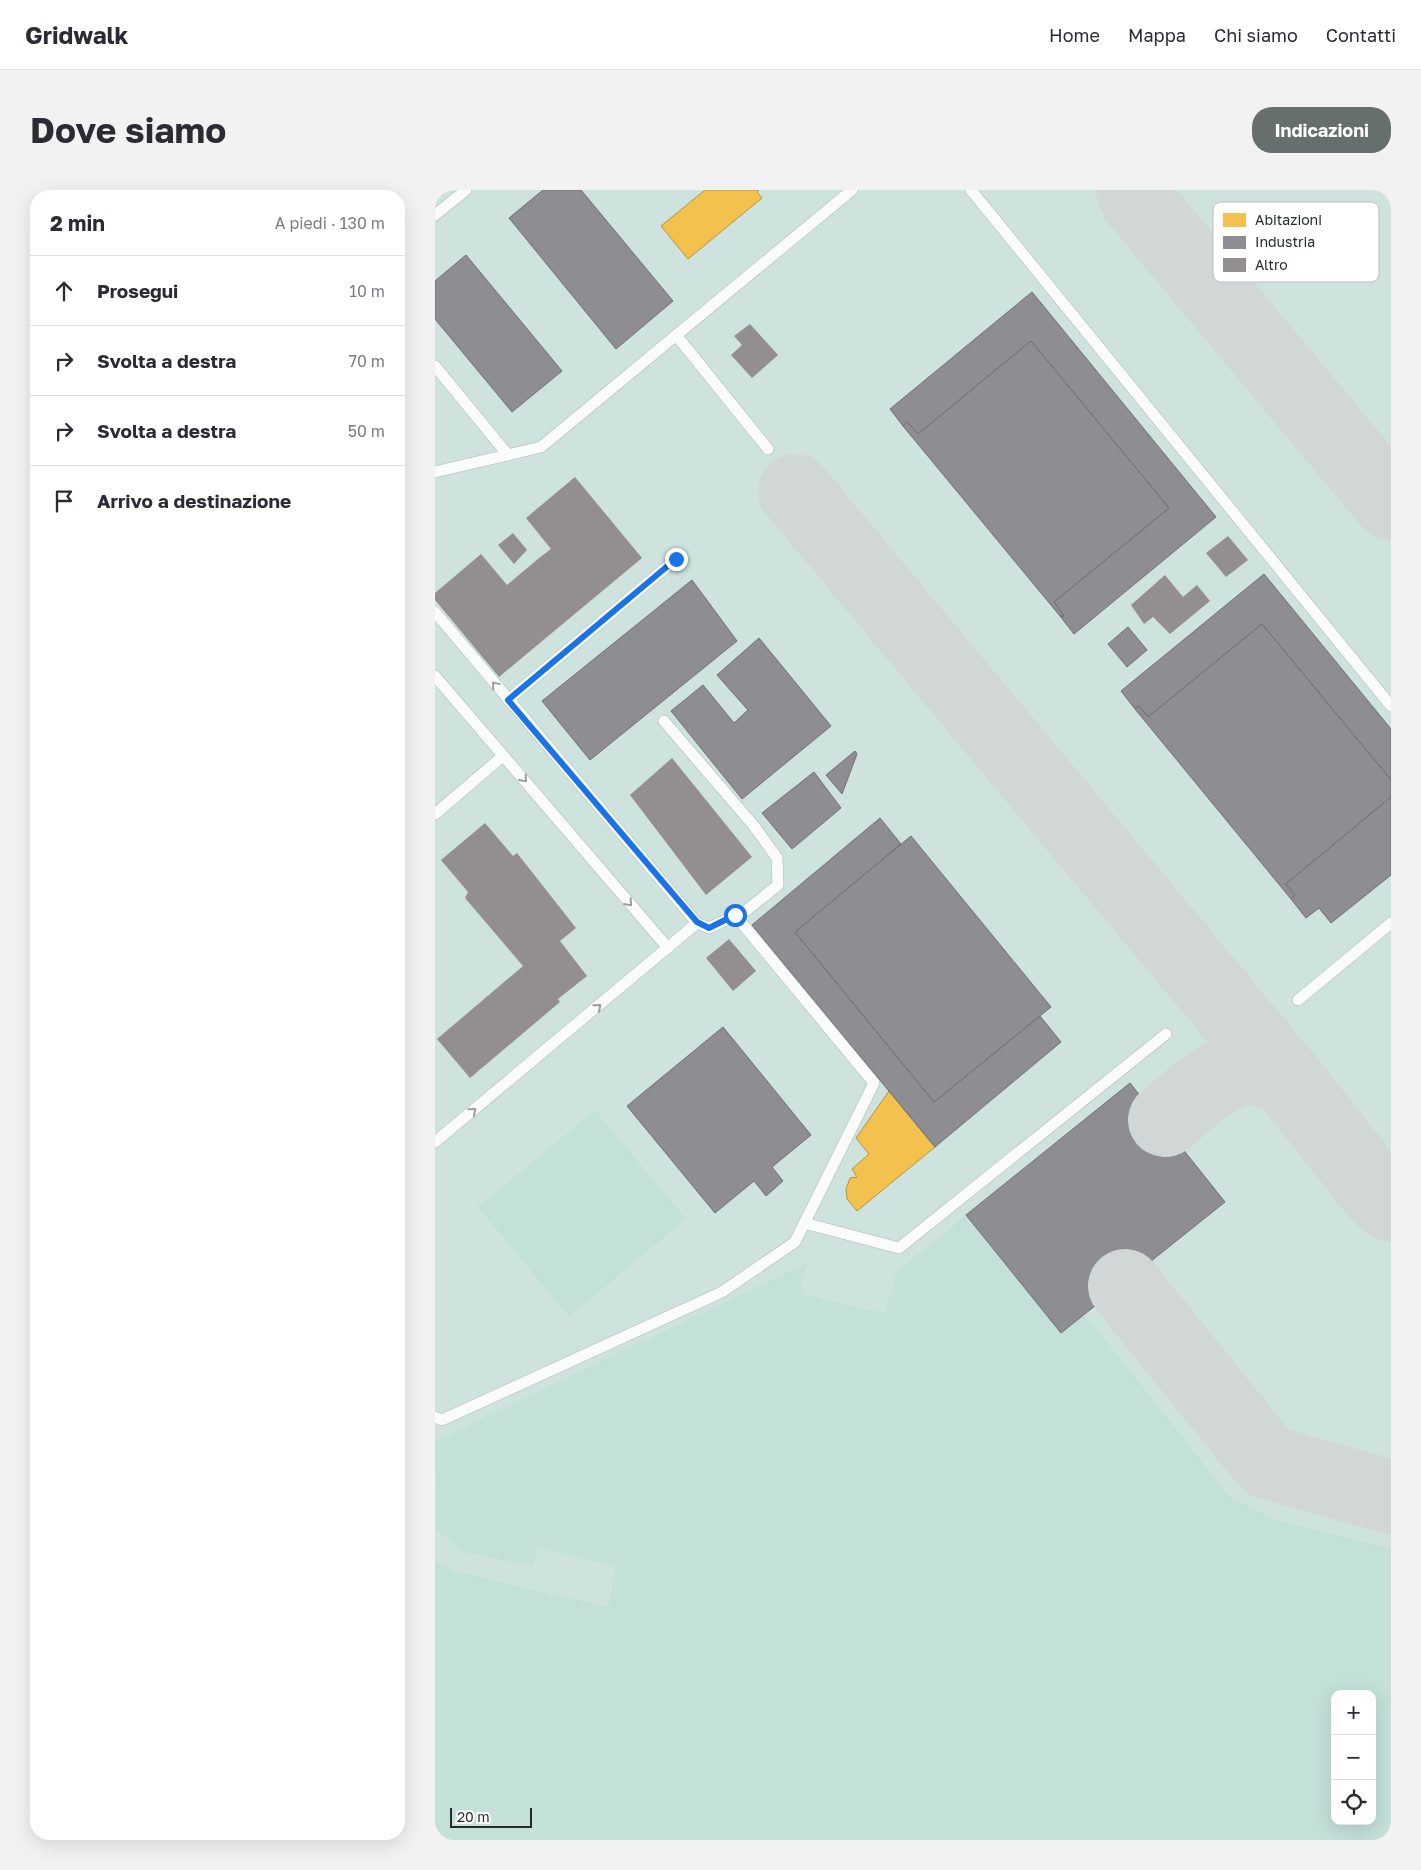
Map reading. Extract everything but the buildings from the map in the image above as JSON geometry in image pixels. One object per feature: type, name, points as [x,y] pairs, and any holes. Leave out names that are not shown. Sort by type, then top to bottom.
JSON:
[{"type":"lane","points":[[435,215],[465,190]]},
{"type":"lane","points":[[435,472],[541,447],[852,190]]},
{"type":"lane","points":[[971,190],[1391,706]]},
{"type":"lane","points":[[676,336],[768,449]]},
{"type":"lane","points":[[435,366],[508,455]]},
{"type":"lane","points":[[508,700],[676,559]]},
{"type":"lane","points":[[435,612],[697,922],[709,928],[747,910],[778,885],[777,858],[755,826],[664,722]]},
{"type":"lane","points":[[435,676],[668,948]]},
{"type":"lane","points":[[435,814],[503,756]]},
{"type":"lane","points":[[435,1417],[441,1420],[722,1292],[795,1242],[874,1083],[735,915]]},
{"type":"lane","points":[[435,1142],[697,922]]},
{"type":"lane","points":[[1298,1000],[1391,923]]},
{"type":"lane","points":[[804,1223],[899,1248],[1165,1034]]},
{"type":"shaded area","points":[[435,190],[1391,190],[1391,1840],[435,1840]]},
{"type":"green space","points":[[595,1110],[686,1219],[569,1317],[478,1207]]},
{"type":"green space","points":[[966,1215],[1061,1333],[1085,1314],[1229,1496],[1277,1520],[1391,1549],[1391,1840],[435,1840],[435,1561],[458,1572],[608,1607],[615,1567],[537,1548],[533,1566],[463,1552],[436,1529],[435,1441],[807,1263],[800,1294],[885,1313],[897,1271]]},
{"type":"taxiway","points":[[1133,190],[1137,200],[1391,504]]},
{"type":"taxiway","points":[[795,491],[1285,1077],[1378,1194],[1391,1205]]},
{"type":"taxiway","points":[[1165,1120],[1205,1087],[1240,1069],[1264,1070],[1285,1077]]},
{"type":"taxiway","points":[[1125,1286],[1267,1462],[1391,1497]]},
{"type":"route","points":[[676,559],[508,700],[697,922],[709,928],[735,915]]}]
